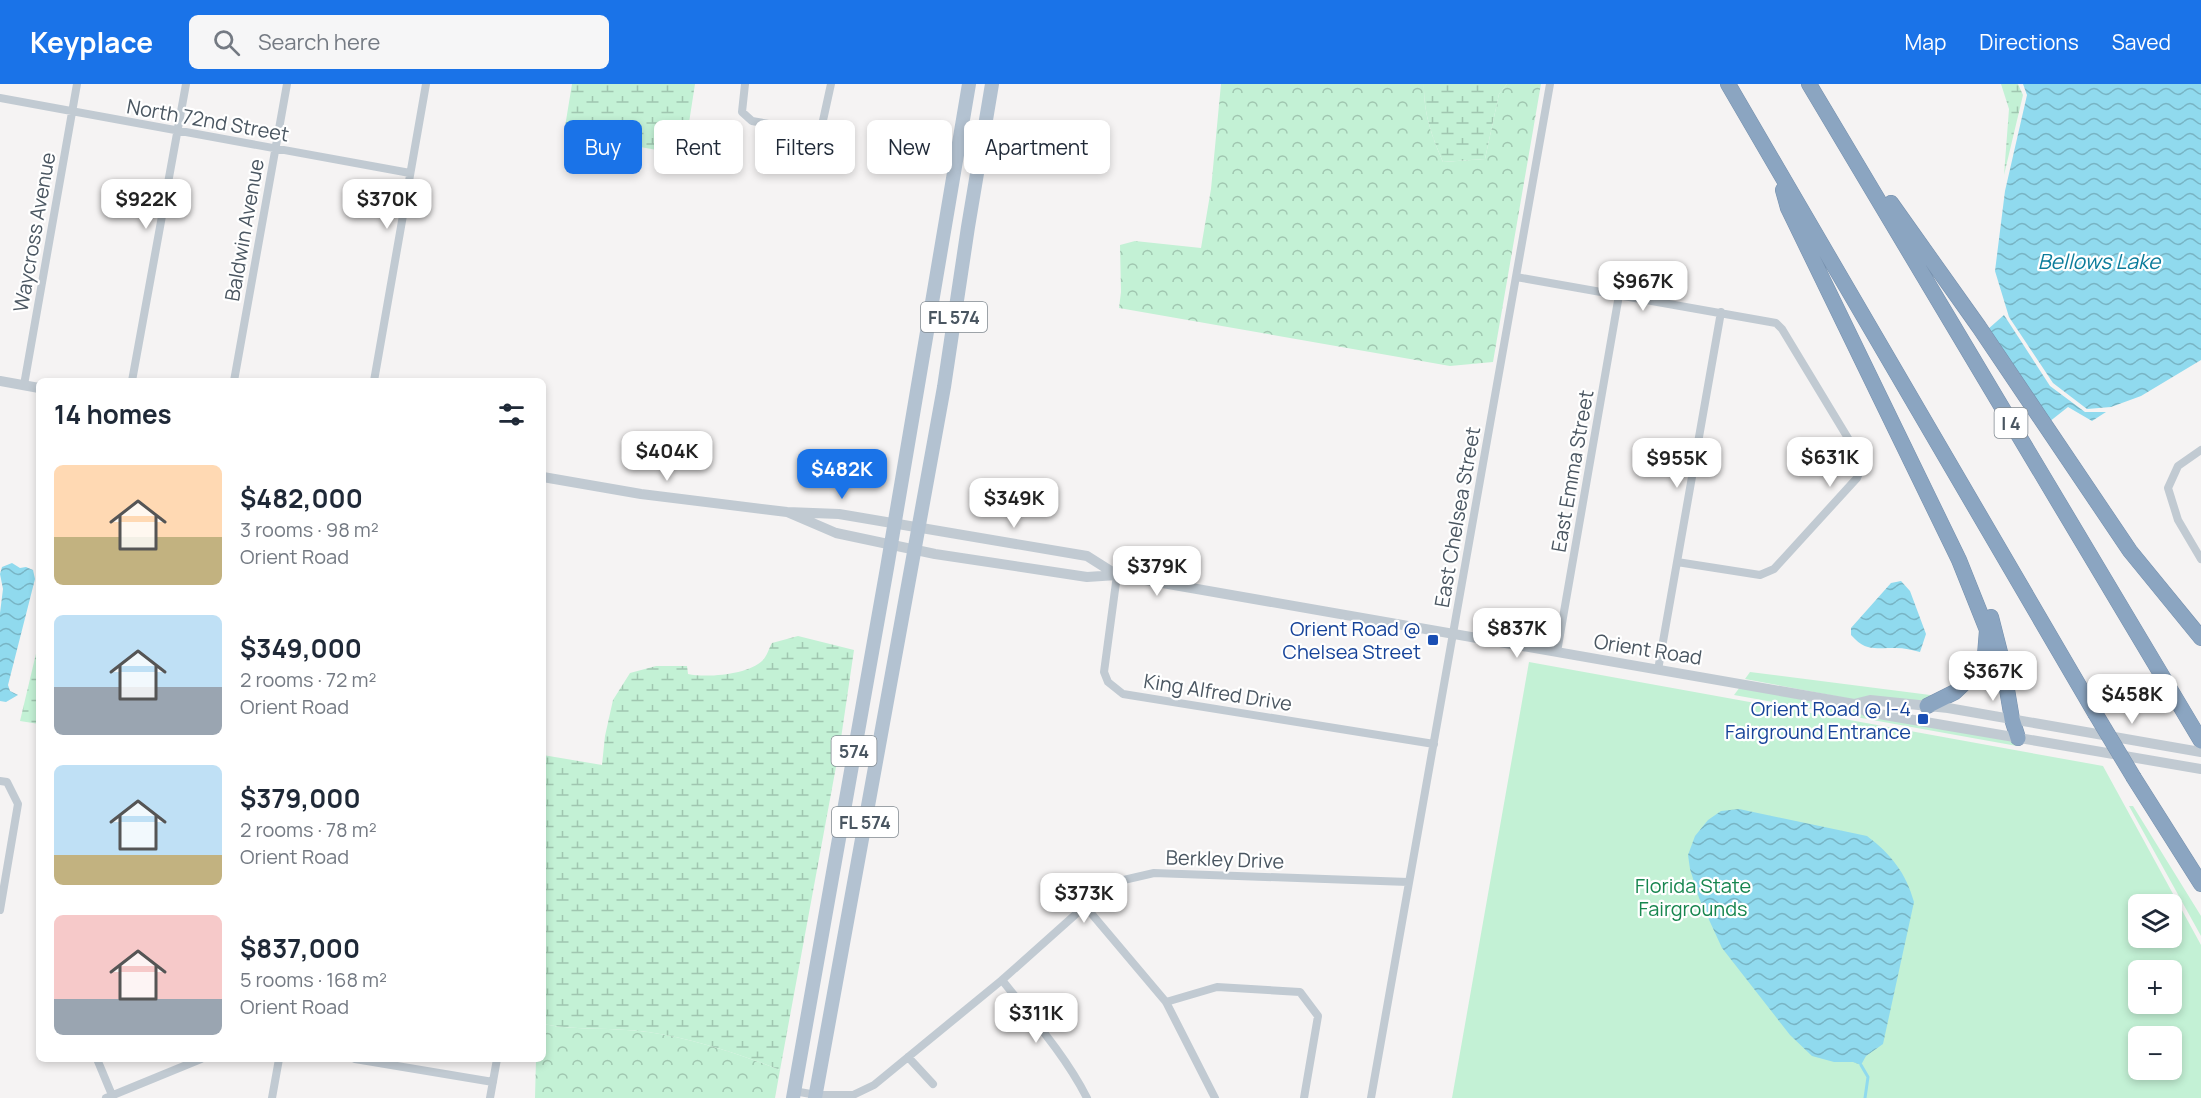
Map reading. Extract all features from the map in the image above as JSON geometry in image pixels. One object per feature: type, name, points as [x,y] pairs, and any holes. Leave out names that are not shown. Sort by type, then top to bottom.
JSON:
[{"type":"highway","points":[[1728,84],[2094,713],[2201,884]]},
{"type":"highway","name":"I 4","points":[[1809,84],[2200,743]]},
{"type":"highway","points":[[1824,108],[1979,327],[2130,551],[2201,638]]},
{"type":"highway","points":[[1773,161],[1788,208],[1959,560],[1993,622],[2012,719],[2019,738]]},
{"type":"highway","points":[[1927,706],[1955,692],[1974,674],[1984,655],[1987,630],[1959,560]]},
{"type":"main road","name":"574","points":[[793,1094],[891,544],[969,84]]},
{"type":"main road","name":"FL 574","points":[[815,1096],[944,387],[992,84]]},
{"type":"street","name":"Waycross Avenue","points":[[24,385],[77,84]]},
{"type":"street","points":[[133,378],[186,84]]},
{"type":"street","name":"Baldwin Avenue","points":[[235,378],[287,84]]},
{"type":"street","points":[[375,378],[426,84]]},
{"type":"street","points":[[745,84],[742,112],[752,121],[808,130],[822,126],[831,84]]},
{"type":"street","name":"East Chelsea Street","points":[[1371,1098],[1550,84]]},
{"type":"street","name":"North 72nd Street","points":[[0,98],[410,173]]},
{"type":"street","points":[[1516,277],[1776,323],[1782,329],[1860,458],[1861,468],[1857,477],[1774,569],[1766,574],[1677,562]]},
{"type":"street","name":"East Emma Street","points":[[1557,652],[1619,295]]},
{"type":"street","points":[[1658,669],[1721,312]]},
{"type":"street","points":[[0,381],[36,387]]},
{"type":"street","points":[[2201,450],[2178,466],[2168,488],[2178,519],[2201,559]]},
{"type":"street","name":"Orient Road","points":[[546,478],[641,494],[787,512],[839,514],[918,527],[1087,556],[1117,575]]},
{"type":"street","name":"Orient Road","points":[[787,512],[836,533],[914,549],[1088,577],[1117,575],[1260,602],[1454,633],[1854,704],[1868,712],[2201,769]]},
{"type":"street","name":"King Alfred Drive","points":[[1117,575],[1104,672],[1108,682],[1124,694],[1434,744]]},
{"type":"street","name":"Orient Road","points":[[1854,704],[1870,700],[1927,706],[2200,743]]},
{"type":"street","points":[[0,781],[7,782],[18,804],[2,886],[0,910]]},
{"type":"street","name":"Berkley Drive","points":[[793,1094],[853,1095],[874,1085],[1002,980],[1115,882],[1154,873],[1408,882]]},
{"type":"street","points":[[1085,906],[1166,1002],[1215,1098]]},
{"type":"street","points":[[1002,980],[1047,1037],[1087,1098]]},
{"type":"street","points":[[1166,1002],[1217,987],[1300,992],[1318,1016],[1304,1098]]},
{"type":"street","points":[[908,1057],[933,1084]]},
{"type":"street","points":[[98,1062],[109,1097],[194,1062]]},
{"type":"street","points":[[273,1098],[279,1062]]},
{"type":"street","points":[[373,1062],[493,1082]]},
{"type":"street","points":[[490,1098],[496,1062]]},
{"type":"green space","points":[[572,84],[695,84],[689,120],[654,120],[654,150],[642,147],[642,120],[566,120]]},
{"type":"green space","points":[[1221,84],[1424,84],[1429,124],[1443,162],[1485,159],[1499,94],[1507,84],[1541,84],[1493,362],[1450,366],[1119,308],[1120,245],[1135,241],[1201,248],[1211,189]]},
{"type":"green space","points":[[1424,84],[1507,84],[1499,94],[1485,159],[1443,162],[1429,124]]},
{"type":"green space","points":[[2001,84],[2018,84],[2023,95],[2004,175],[2009,109]]},
{"type":"green space","points":[[798,636],[854,650],[840,745],[780,1070],[682,1038],[635,1031],[569,1028],[546,1024],[546,756],[602,765],[605,736],[613,700],[630,673],[656,666],[687,666],[688,674],[696,675],[738,672],[763,660],[772,643]]},
{"type":"green space","points":[[36,654],[36,724],[20,721]]},
{"type":"green space","name":"Florida State Fairgrounds","points":[[1529,662],[2103,766],[2173,894],[2128,894],[2128,948],[2182,948],[2182,910],[2201,945],[2201,1098],[1452,1098]]},
{"type":"green space","points":[[1750,672],[1938,696],[1926,701],[1851,699],[1745,679]]},
{"type":"green space","points":[[1740,687],[2015,742],[2017,746],[1734,695]]},
{"type":"green space","points":[[2129,806],[2133,806],[2201,916],[2201,936],[2182,902],[2182,894],[2178,894]]},
{"type":"green space","points":[[546,1024],[569,1028],[648,1032],[682,1038],[731,1052],[780,1070],[775,1098],[535,1098],[536,1062],[546,1062]]},
{"type":"water","name":"Bellows Lake","points":[[2023,84],[2201,84],[2201,360],[2141,396],[2111,407],[2087,409],[2053,383],[2009,317],[1995,271],[2005,191],[2027,95]]},
{"type":"water","points":[[2004,315],[2050,386],[2085,412],[2106,412],[2092,421],[2068,407],[2049,422],[1987,330]]},
{"type":"water","points":[[12,563],[20,568],[26,567],[33,570],[35,579],[8,685],[10,691],[18,695],[6,702],[0,701],[0,613],[3,589],[0,574],[2,567]]},
{"type":"water","points":[[1901,581],[1910,591],[1926,634],[1920,652],[1902,648],[1872,648],[1857,641],[1851,635],[1851,628],[1891,583]]},
{"type":"water","points":[[1739,809],[1867,836],[1897,865],[1907,882],[1914,902],[1883,1044],[1866,1056],[1861,1065],[1853,1062],[1834,1062],[1812,1056],[1790,1035],[1722,948],[1699,898],[1688,855],[1695,836],[1708,820],[1721,811]]},
{"type":"waterway","points":[[1861,1065],[1868,1077],[1865,1098]]},
{"type":"place","name":"Orient Road @ Chelsea Street","points":[[1433,640]]},
{"type":"place","name":"Orient Road @ I-4 Fairground Entrance","points":[[1923,719]]}]
